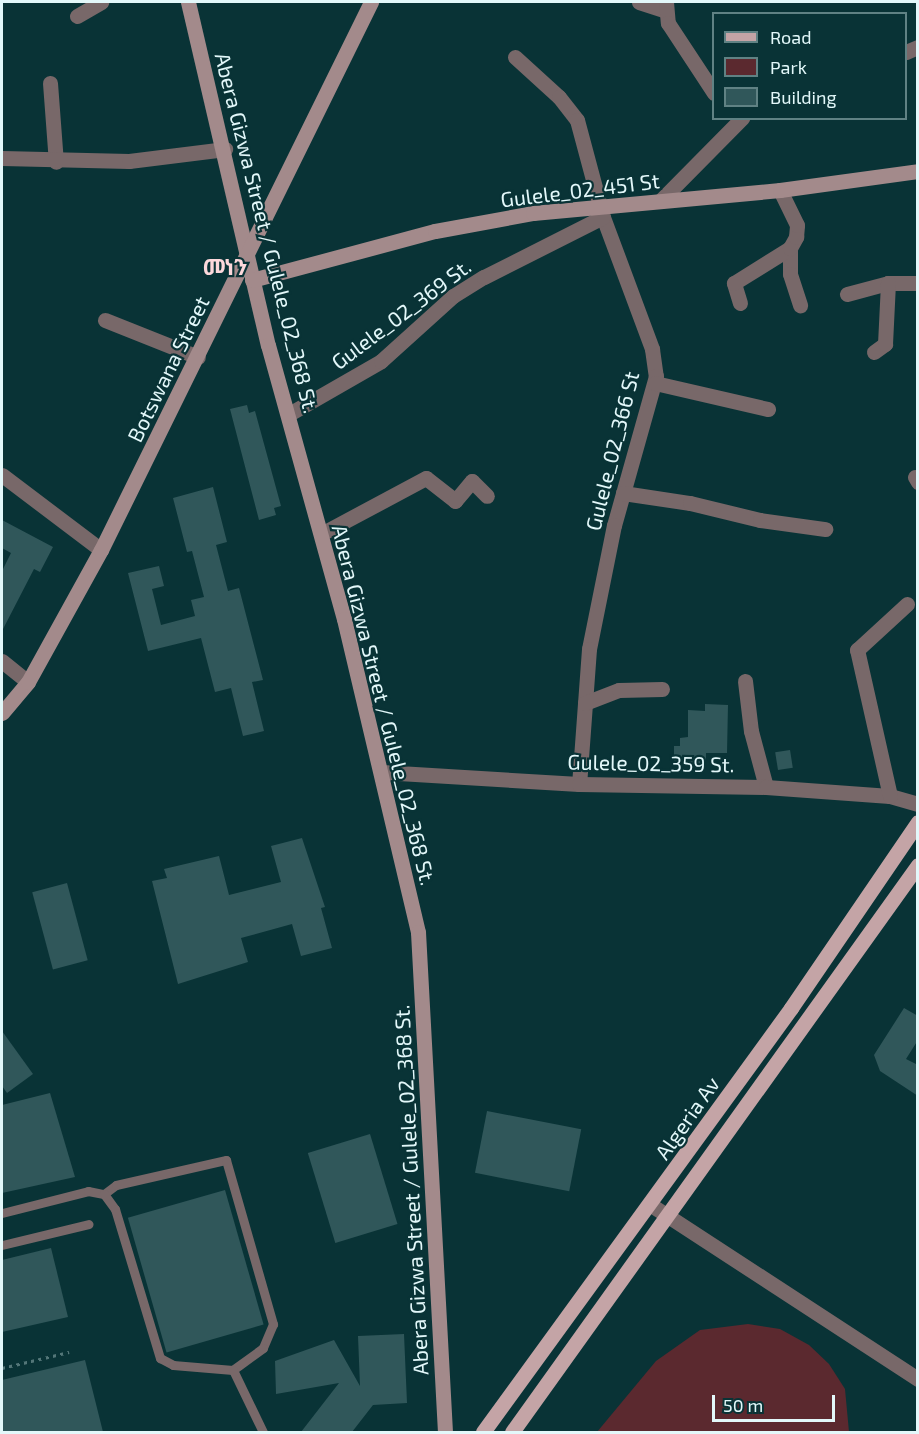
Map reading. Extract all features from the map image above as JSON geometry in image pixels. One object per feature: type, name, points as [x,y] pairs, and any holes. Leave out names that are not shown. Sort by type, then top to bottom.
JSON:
[{"type":"main road","name":"Abera Gizwa Street / Gulele_02_368 St.","points":[[188,2],[225,149],[252,280],[321,534],[382,772],[421,954],[427,1145],[445,1432]]},
{"type":"main road","name":"Botswana Street","points":[[2,713],[28,682],[101,550],[371,2]]},
{"type":"main road","name":"Gulele_02_451 St","points":[[252,280],[435,231],[533,213],[602,213],[660,201],[780,190],[918,171]]},
{"type":"main road","name":"Algeria Av","points":[[483,1432],[651,1205],[918,822]]},
{"type":"main road","name":"Algeria Av","points":[[512,1432],[918,866]]},
{"type":"street","points":[[77,16],[102,2]]},
{"type":"street","points":[[639,2],[665,5],[668,22],[712,90]]},
{"type":"street","name":"Gulele_02_366 St","points":[[515,57],[577,120],[602,213],[652,349],[655,383],[622,493],[589,649],[579,784]]},
{"type":"street","points":[[50,82],[56,162]]},
{"type":"street","points":[[660,201],[736,120]]},
{"type":"street","points":[[2,158],[56,162],[129,161],[225,149]]},
{"type":"street","points":[[780,190],[797,225],[790,248],[790,274],[800,305]]},
{"type":"street","name":"Gulele_02_369 St.","points":[[289,414],[381,361],[453,296],[476,281],[602,213]]},
{"type":"street","points":[[740,303],[734,283],[790,248]]},
{"type":"street","points":[[848,294],[888,283],[918,284]]},
{"type":"street","points":[[874,352],[885,344],[889,324],[888,283]]},
{"type":"street","points":[[105,320],[198,357]]},
{"type":"street","points":[[655,383],[768,409]]},
{"type":"street","points":[[2,475],[101,550]]},
{"type":"street","points":[[321,534],[426,478],[455,501],[472,480],[487,496]]},
{"type":"street","points":[[622,493],[690,503],[760,520],[825,529]]},
{"type":"street","points":[[890,796],[857,650],[908,604]]},
{"type":"street","points":[[2,661],[28,682]]},
{"type":"street","points":[[745,681],[751,731],[766,787]]},
{"type":"street","points":[[585,703],[619,690],[662,689]]},
{"type":"street","name":"Gulele_02_359 St.","points":[[382,772],[579,784],[766,787],[890,796],[918,804]]},
{"type":"street","points":[[651,1205],[918,1379]]},
{"type":"lane","points":[[2,1213],[88,1191],[104,1194],[115,1209],[160,1358],[173,1365],[233,1370],[263,1348],[273,1324],[225,1160],[116,1185],[104,1194]]},
{"type":"lane","points":[[2,1245],[89,1224]]},
{"type":"lane","points":[[233,1370],[263,1432]]},
{"type":"path","points":[[2,1368],[69,1352]]},
{"type":"green space","points":[[748,1324],[780,1329],[809,1345],[829,1364],[845,1389],[849,1432],[597,1432],[656,1361],[700,1330]]},
{"type":"building","points":[[247,405],[249,413],[255,411],[281,506],[274,508],[276,515],[259,520],[230,409]]},
{"type":"building","points":[[213,487],[227,542],[216,545],[228,591],[239,588],[263,680],[252,682],[264,731],[243,736],[231,688],[215,692],[201,638],[148,651],[128,573],[159,566],[164,586],[152,589],[161,625],[195,616],[191,600],[204,597],[192,551],[187,552],[173,498]]},
{"type":"building","points":[[2,520],[53,547],[40,572],[34,569],[2,631],[2,571],[11,553],[2,548]]},
{"type":"building","points":[[705,704],[728,705],[727,753],[706,753],[706,763],[674,763],[674,746],[680,746],[680,738],[688,737],[688,710],[705,711]]},
{"type":"building","points":[[790,750],[793,768],[778,770],[775,752]]},
{"type":"building","points":[[302,838],[325,907],[321,908],[332,948],[301,956],[292,924],[241,938],[248,962],[178,984],[152,881],[167,878],[164,869],[219,856],[229,895],[281,882],[271,846]]},
{"type":"building","points":[[67,883],[88,960],[53,970],[32,892]]},
{"type":"building","points":[[904,1008],[918,1016],[918,1040],[906,1059],[918,1065],[918,1096],[880,1071],[874,1055]]},
{"type":"building","points":[[2,1031],[33,1074],[7,1093],[2,1086]]},
{"type":"building","points":[[50,1093],[75,1177],[2,1193],[2,1105]]},
{"type":"building","points":[[487,1111],[581,1129],[569,1191],[475,1173]]},
{"type":"building","points":[[370,1134],[397,1224],[335,1243],[308,1153]]},
{"type":"building","points":[[225,1190],[264,1325],[167,1352],[128,1218]]},
{"type":"building","points":[[51,1248],[68,1317],[2,1332],[2,1260]]},
{"type":"building","points":[[404,1334],[407,1403],[373,1405],[352,1432],[301,1432],[339,1383],[276,1394],[275,1361],[334,1340],[360,1386],[358,1336]]},
{"type":"building","points":[[85,1360],[103,1432],[2,1432],[2,1380]]},
{"type":"district","name":"መነን","points":[[225,267]]}]
